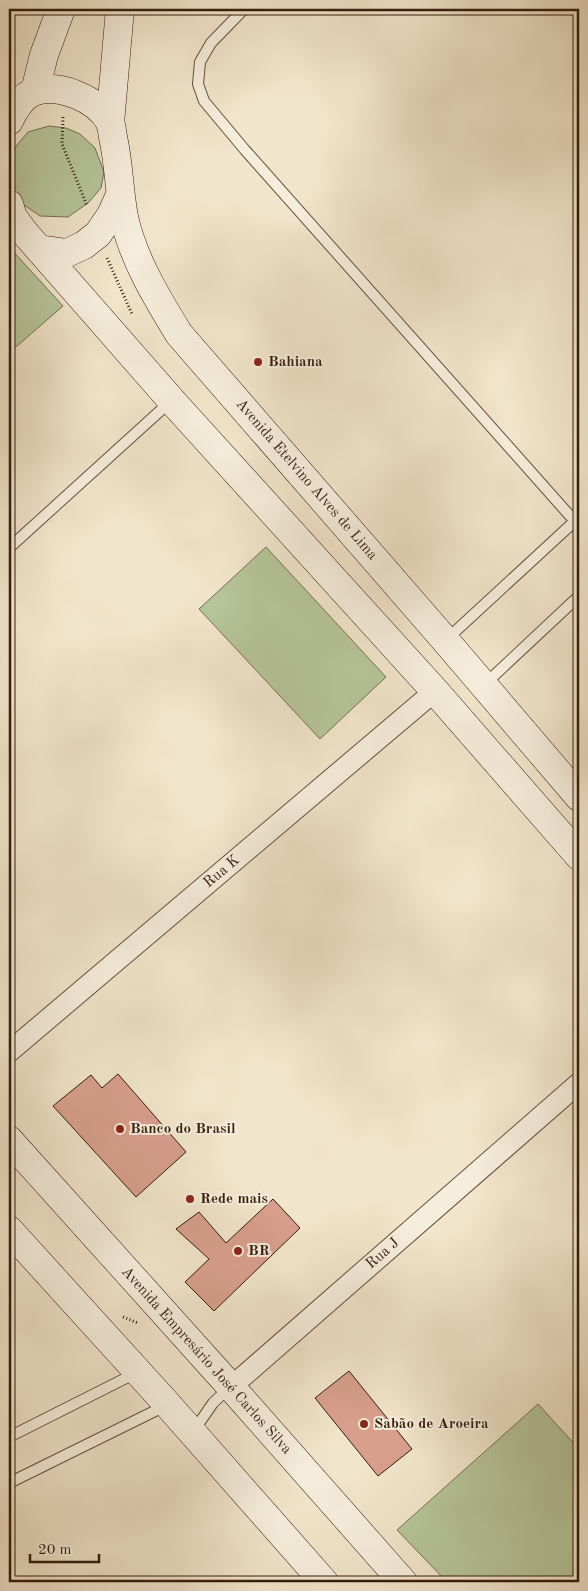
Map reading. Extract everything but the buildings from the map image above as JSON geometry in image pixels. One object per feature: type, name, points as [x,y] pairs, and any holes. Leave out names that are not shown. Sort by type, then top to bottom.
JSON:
[{"type":"main road","points":[[9,121],[18,105],[27,95],[35,91],[44,55],[61,9]]},
{"type":"main road","name":"Avenida Etelvino Alves de Lima","points":[[120,9],[110,123],[117,156],[120,195],[125,220],[136,253],[158,299],[179,334],[579,797]]},
{"type":"main road","name":"Avenida Etelvino Alves de Lima","points":[[35,91],[64,90],[81,96],[95,105],[110,123]]},
{"type":"main road","points":[[39,249],[67,253],[84,245],[98,234],[111,215],[120,195]]},
{"type":"main road","points":[[9,204],[13,216],[24,232],[579,856]]},
{"type":"main road","name":"Avenida Empresário José Carlos Silva","points":[[9,1140],[403,1582]]},
{"type":"main road","points":[[9,1230],[168,1404],[324,1582]]},
{"type":"street","name":"Rua K","points":[[9,1052],[435,692]]},
{"type":"street","name":"Rua J","points":[[231,1387],[579,1083]]},
{"type":"lane","points":[[244,9],[211,43],[200,62],[198,84],[204,101],[577,524],[445,640]]},
{"type":"lane","points":[[9,548],[172,400]]},
{"type":"lane","points":[[484,685],[579,596]]},
{"type":"lane","points":[[9,1437],[139,1372]]},
{"type":"lane","name":"Rua J","points":[[193,1433],[213,1403],[231,1387]]},
{"type":"lane","points":[[9,1483],[168,1404]]},
{"type":"path","points":[[64,90],[62,144],[114,276]]},
{"type":"green space","points":[[49,126],[66,128],[80,134],[95,148],[104,172],[101,188],[88,203],[68,217],[40,216],[14,198],[9,184],[9,161],[17,145],[28,132]]},
{"type":"green space","points":[[9,247],[63,306],[9,353]]},
{"type":"green space","points":[[266,547],[386,677],[320,739],[199,609]]},
{"type":"green space","points":[[538,1404],[579,1449],[579,1582],[447,1582],[397,1530]]},
{"type":"place","name":"Bahiana","points":[[258,362]]},
{"type":"place","name":"Banco do Brasil","points":[[120,1129]]},
{"type":"place","name":"Rede mais","points":[[190,1199]]},
{"type":"place","name":"BR","points":[[238,1251]]},
{"type":"place","name":"Sabão de Aroeira","points":[[364,1424]]}]
